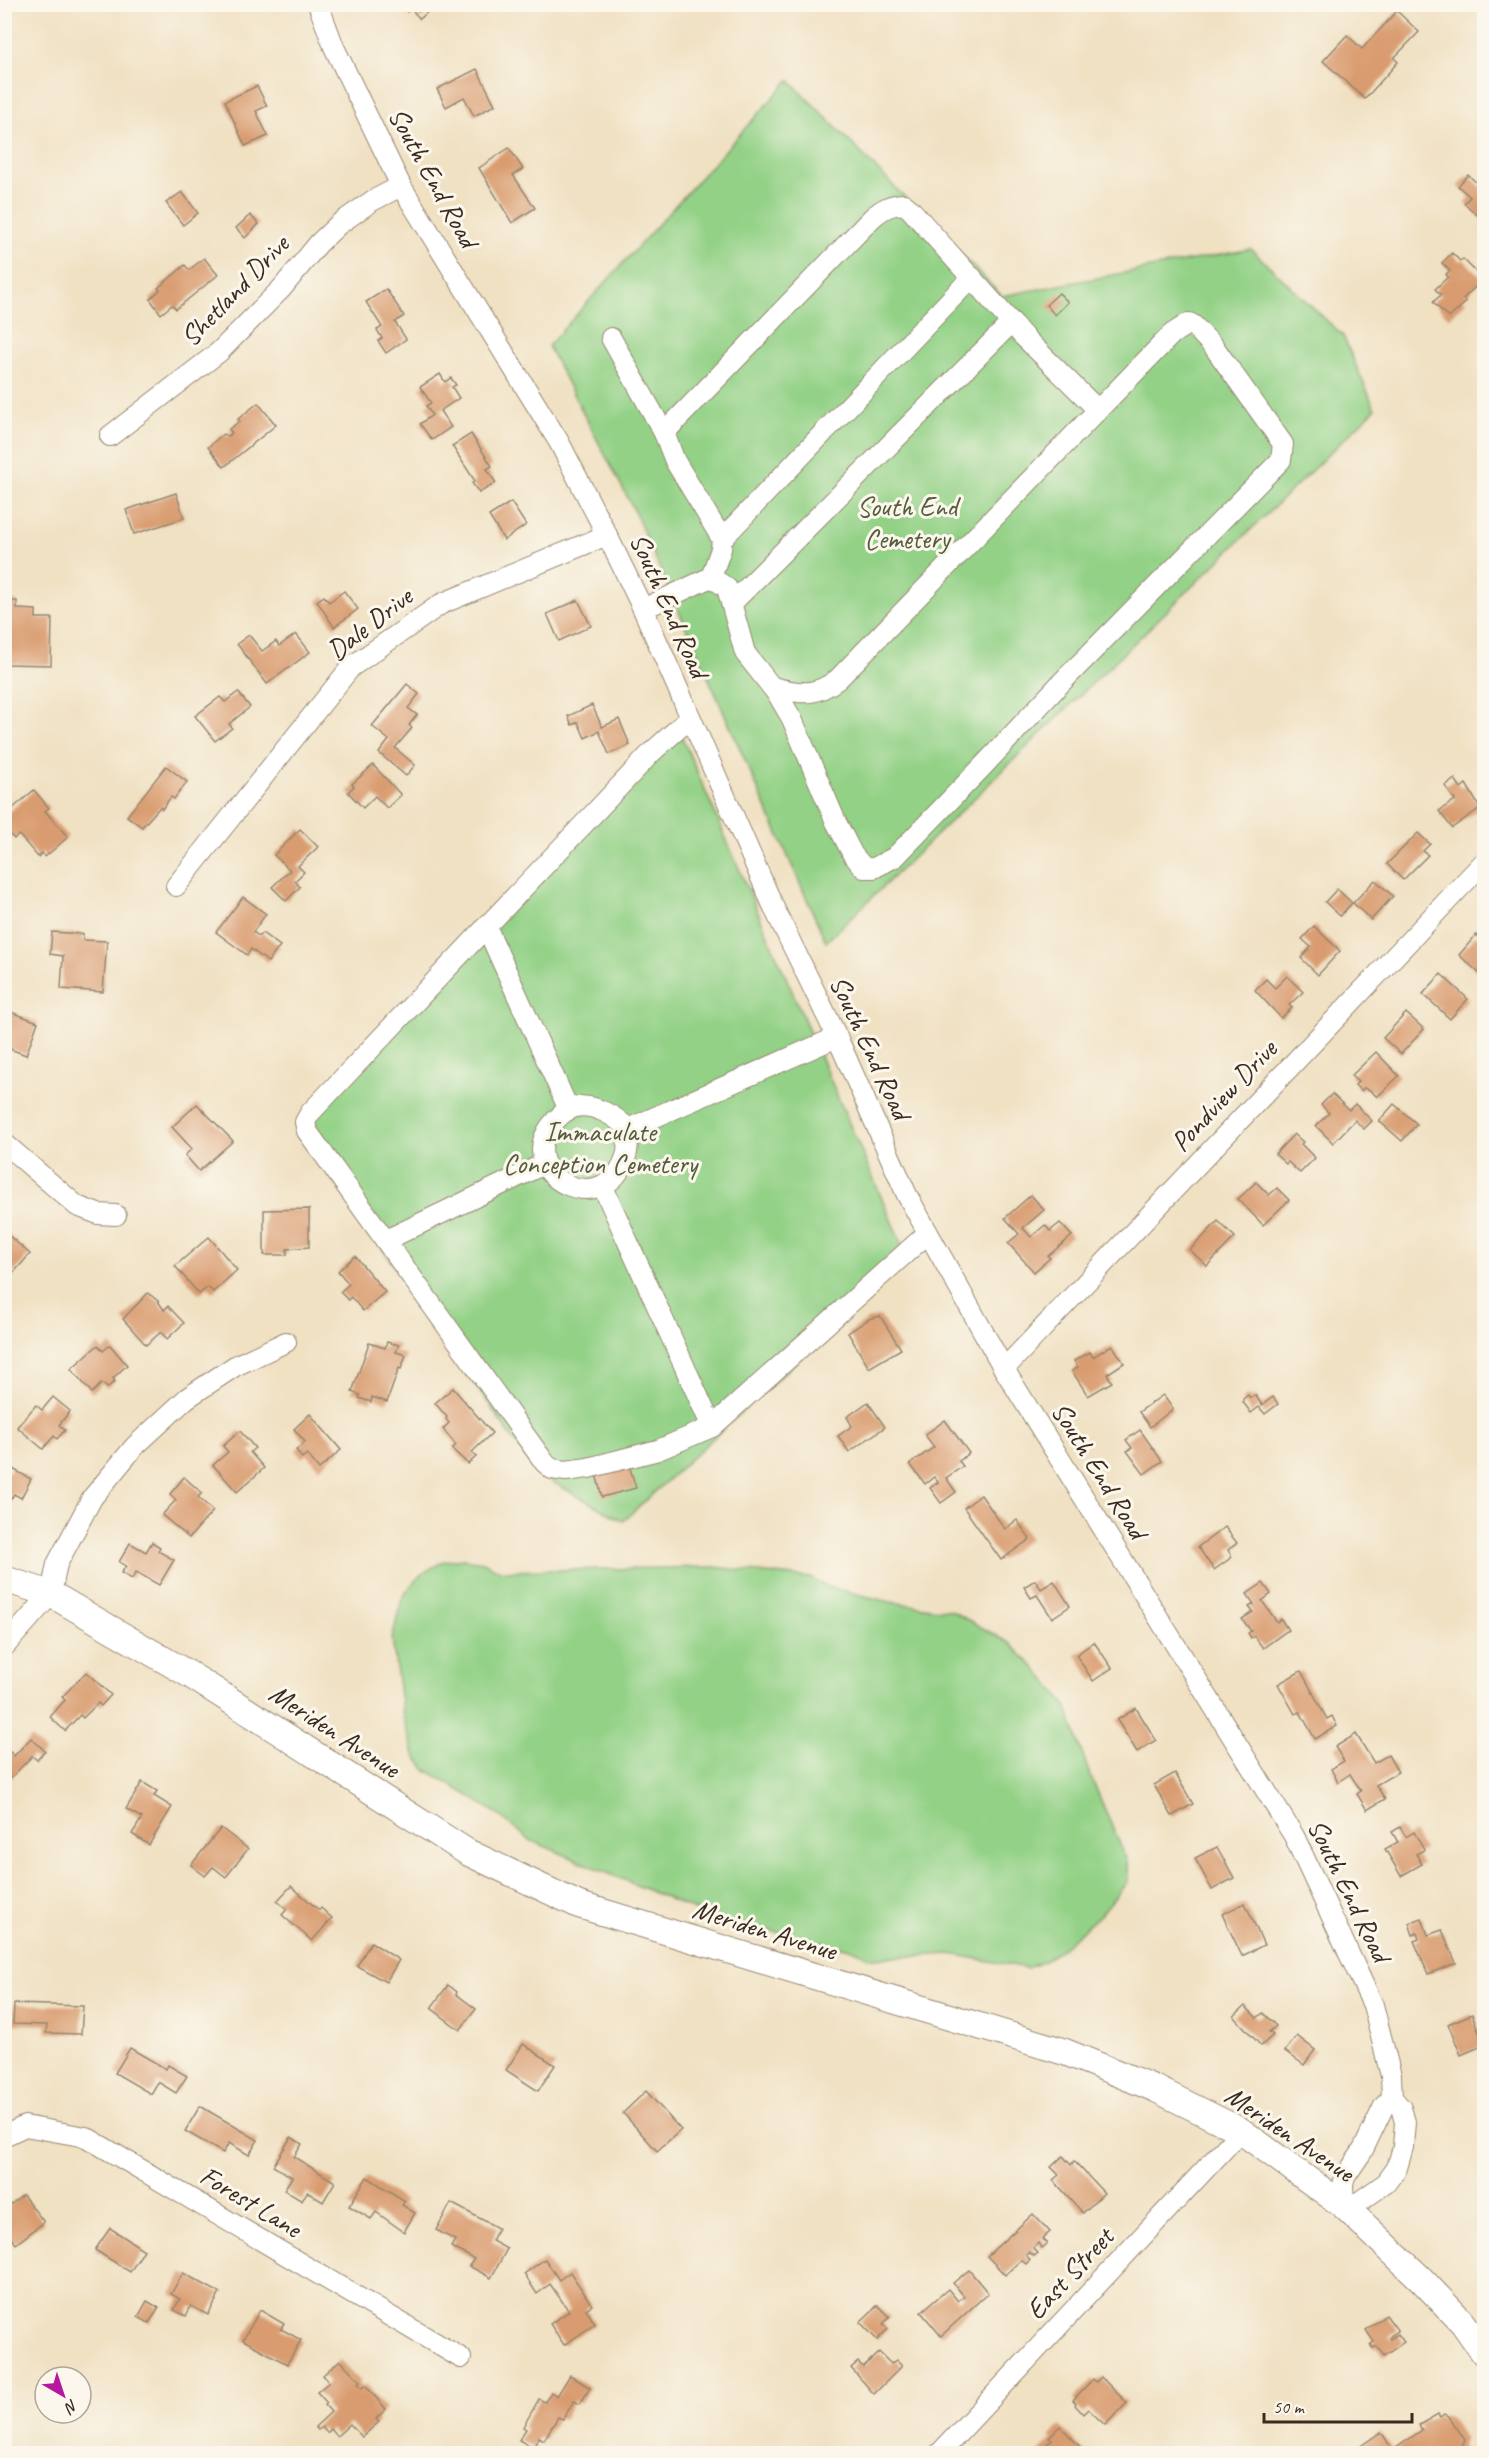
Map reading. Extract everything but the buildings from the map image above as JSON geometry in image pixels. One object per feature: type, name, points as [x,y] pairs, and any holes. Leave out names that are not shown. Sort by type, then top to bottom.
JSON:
[{"type":"main road","name":"Meriden Avenue","points":[[4,1579],[51,1594],[192,1676],[466,1852],[579,1905],[1065,2052],[1156,2089],[1241,2131],[1344,2206],[1422,2280],[1463,2323],[1485,2353]]},
{"type":"street","name":"South End Road","points":[[318,4],[334,47],[400,186],[559,442],[608,535],[643,609],[689,719],[775,910],[837,1037],[907,1195],[1004,1369],[1294,1836],[1373,2005],[1391,2076],[1392,2098],[1401,2108],[1405,2122],[1403,2147],[1397,2168],[1386,2183],[1372,2195],[1344,2206]]},
{"type":"street","name":"Shetland Drive","points":[[110,436],[219,352],[282,288],[319,243],[339,224],[372,201],[400,186]]},
{"type":"street","points":[[664,433],[872,218],[886,208],[897,204],[906,205],[1012,322],[1098,410]]},
{"type":"street","points":[[722,539],[972,278]]},
{"type":"street","points":[[643,609],[757,578],[1012,322]]},
{"type":"street","points":[[611,338],[664,433],[675,460],[722,539],[723,589],[745,653],[772,687],[796,730],[815,777],[853,855],[864,868],[883,865],[895,857],[1059,685],[1281,460],[1283,444],[1214,347],[1189,323],[1172,334],[826,688],[805,710],[796,730]]},
{"type":"street","name":"Dale Drive","points":[[176,886],[351,667],[441,604],[608,535]]},
{"type":"street","points":[[772,687],[801,693],[813,693],[826,688]]},
{"type":"street","points":[[689,719],[652,752],[306,1118],[307,1131],[497,1399],[552,1469],[566,1471],[588,1467],[658,1449],[712,1427],[928,1233]]},
{"type":"street","name":"Pondview Drive","points":[[1004,1369],[1485,862]]},
{"type":"street","points":[[486,926],[569,1110]]},
{"type":"street","points":[[628,1129],[837,1037]]},
{"type":"street","points":[[574,1107],[596,1109],[628,1129],[626,1157],[616,1176],[603,1186],[589,1190],[568,1186],[555,1177],[544,1164],[542,1155],[545,1136],[555,1121],[574,1107]]},
{"type":"street","points":[[4,1143],[77,1206],[98,1214],[116,1215]]},
{"type":"street","points":[[386,1240],[544,1164]]},
{"type":"street","points":[[603,1186],[712,1427]]},
{"type":"street","points":[[4,1647],[51,1594],[57,1564],[92,1498],[135,1446],[187,1398],[235,1365],[286,1342]]},
{"type":"street","points":[[1344,2206],[1345,2177],[1362,2152],[1384,2106],[1392,2098]]},
{"type":"street","name":"Forest Lane","points":[[4,2136],[25,2126],[86,2136],[460,2358]]},
{"type":"street","name":"East Street","points":[[939,2454],[1241,2131]]},
{"type":"green space","name":"South End Cemetery","points":[[789,80],[1002,296],[1251,249],[1343,336],[1375,409],[826,942],[632,506],[548,346]]},
{"type":"green space","name":"Immaculate Conception Cemetery","points":[[675,721],[908,1259],[623,1521],[536,1473],[297,1124]]},
{"type":"green space","points":[[464,1559],[483,1562],[501,1571],[714,1567],[810,1578],[828,1587],[890,1602],[952,1611],[1010,1643],[1039,1672],[1066,1705],[1088,1770],[1127,1861],[1128,1881],[1101,1914],[1060,1950],[1044,1961],[1027,1968],[951,1954],[871,1958],[855,1950],[716,1919],[530,1840],[495,1812],[425,1769],[414,1754],[403,1716],[392,1639],[402,1599],[412,1584],[426,1571],[444,1561]]}]
